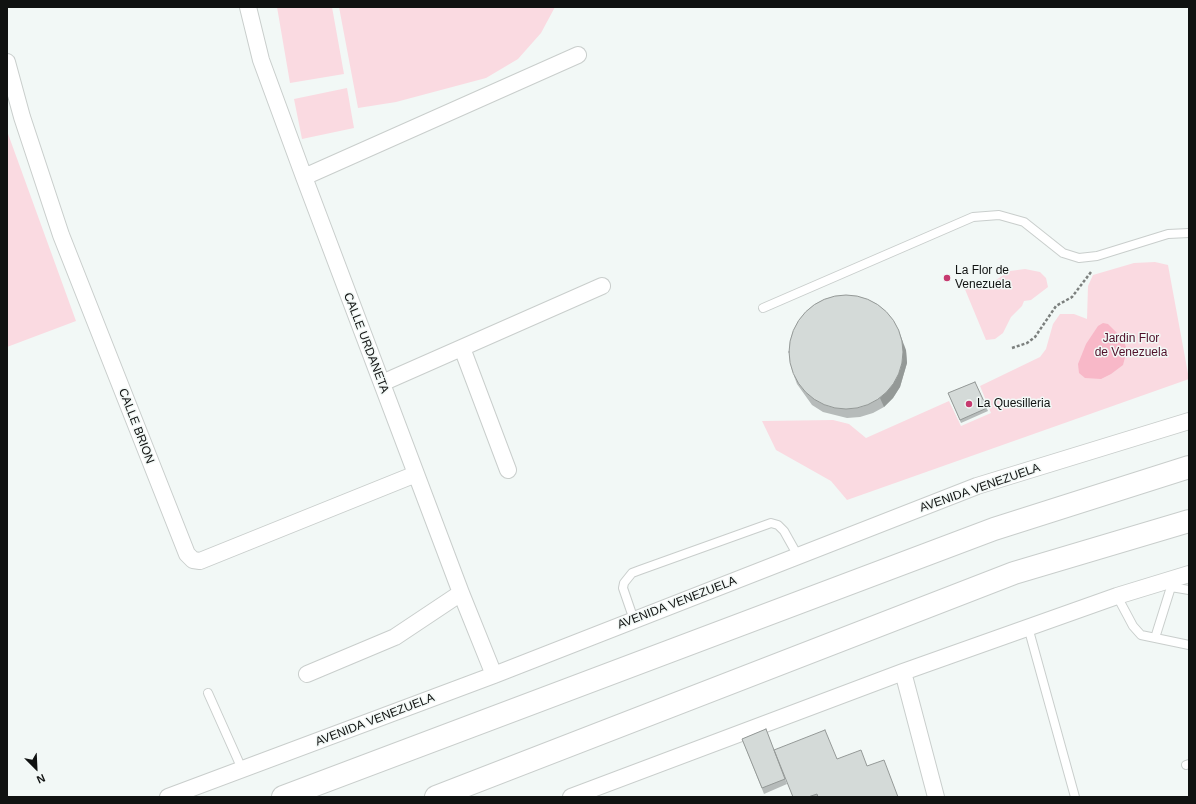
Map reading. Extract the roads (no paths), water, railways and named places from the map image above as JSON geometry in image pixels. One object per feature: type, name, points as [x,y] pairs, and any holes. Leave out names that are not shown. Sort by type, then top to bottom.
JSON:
[{"type":"street","name":"CALLE URDANETA","points":[[248,7],[261,60],[304,177],[460,593],[494,675]]},
{"type":"street","points":[[304,177],[578,54]]},
{"type":"street","name":"CALLE BRION","points":[[7,62],[22,117],[61,235],[187,554],[192,560],[200,561],[416,474]]},
{"type":"street","points":[[382,383],[602,286]]},
{"type":"street","points":[[462,348],[508,470]]},
{"type":"street","name":"AVENIDA VENEZUELA","points":[[168,797],[494,675],[977,486],[1189,421]]},
{"type":"street","points":[[283,797],[994,529],[1189,467]]},
{"type":"street","points":[[436,797],[1014,573],[1189,520]]},
{"type":"street","points":[[571,797],[903,672],[1117,596],[1167,585],[1189,574]]},
{"type":"street","points":[[307,674],[395,637],[460,593]]},
{"type":"street","points":[[903,672],[936,797]]},
{"type":"lane","points":[[763,308],[973,217],[999,215],[1024,222],[1063,253],[1079,258],[1097,256],[1168,234],[1189,232]]},
{"type":"lane","points":[[634,620],[623,588],[624,583],[632,573],[771,523],[778,525],[784,531],[798,556]]},
{"type":"lane","points":[[1155,638],[1167,585],[1189,590]]},
{"type":"lane","points":[[1117,596],[1133,626],[1141,635],[1189,645]]},
{"type":"lane","points":[[1028,627],[1075,797]]},
{"type":"lane","points":[[208,693],[242,769]]},
{"type":"place","name":"La Flor de Venezuela","points":[[947,278]]},
{"type":"place","name":"La Quesilleria","points":[[969,404]]},
{"type":"park label","name":"Jardin Flor de Venezuela","points":[[1131,346]]}]
